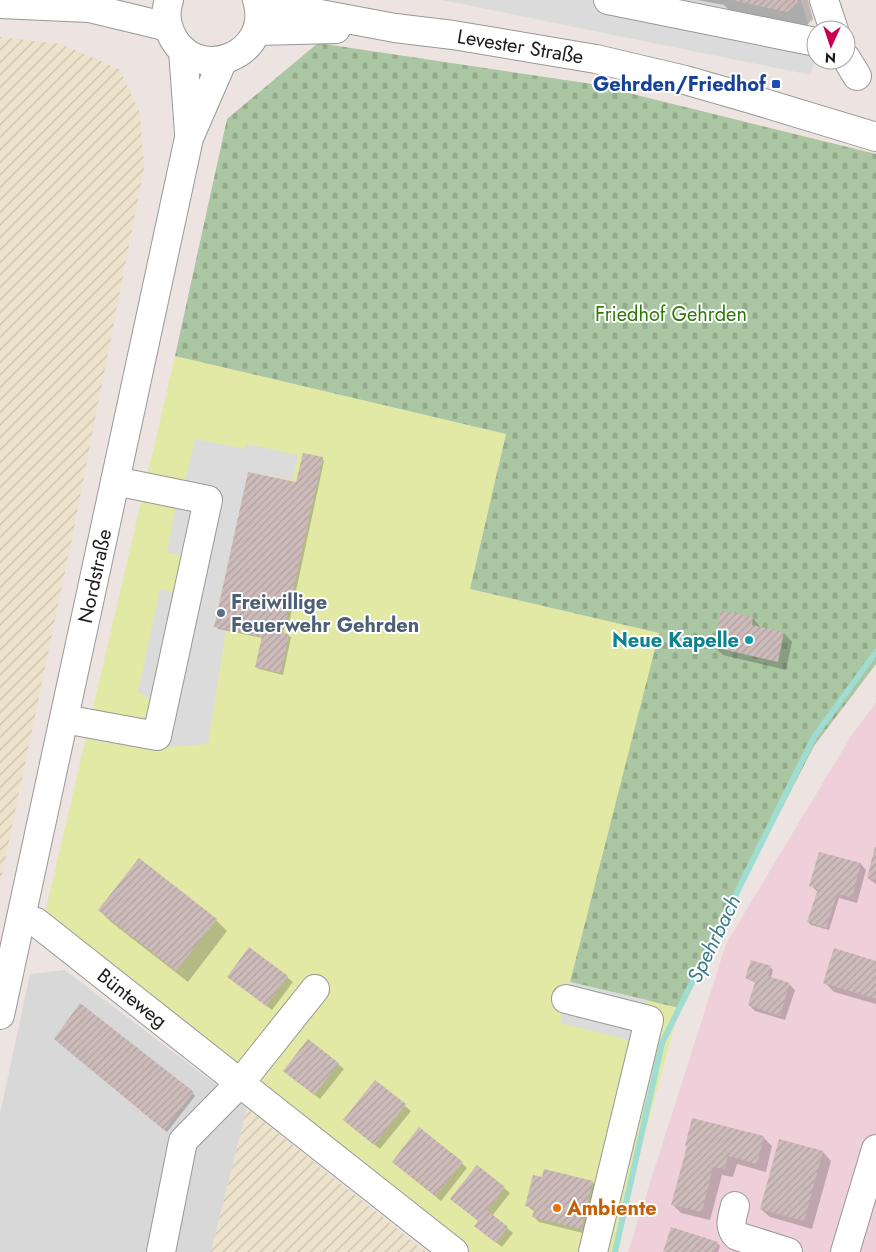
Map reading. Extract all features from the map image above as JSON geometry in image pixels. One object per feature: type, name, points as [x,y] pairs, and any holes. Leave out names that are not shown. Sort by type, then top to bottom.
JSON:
[{"type":"street","points":[[89,8],[137,0]]},
{"type":"street","points":[[169,0],[166,12],[168,27],[173,39],[183,50],[195,58],[209,61],[223,60],[236,55],[248,46],[257,31],[260,18],[257,0]]},
{"type":"street","name":"Levester Straße","points":[[265,0],[288,8],[395,28],[453,35],[605,61],[685,80],[780,106],[876,137]]},
{"type":"street","points":[[608,0],[806,40]]},
{"type":"street","points":[[824,0],[831,20]]},
{"type":"street","points":[[0,4],[89,8],[168,27]]},
{"type":"street","name":"Levester Straße","points":[[257,31],[395,28]]},
{"type":"street","name":"Nordstraße","points":[[183,50],[189,138]]},
{"type":"street","name":"Nordstraße","points":[[0,1015],[189,138],[223,60]]},
{"type":"street","points":[[64,718],[157,736],[160,727],[208,500],[115,481]]},
{"type":"street","name":"Bünteweg","points":[[21,919],[36,922],[454,1252]]},
{"type":"street","points":[[161,1252],[183,1141],[240,1083],[315,989]]},
{"type":"street","points":[[566,999],[649,1020],[593,1252]]},
{"type":"street","points":[[845,1252],[876,1149]]},
{"type":"street","points":[[735,1206],[731,1224],[732,1231],[738,1236],[788,1252]]},
{"type":"shaded area","points":[[442,0],[606,0],[806,49],[806,70],[812,70],[811,75]]},
{"type":"shaded area","points":[[674,0],[801,0],[807,20],[806,26]]},
{"type":"shaded area","points":[[0,37],[61,44],[119,69],[140,113],[144,168],[71,543],[0,884]]},
{"type":"shaded area","points":[[195,439],[244,449],[247,444],[298,455],[292,480],[248,472],[214,626],[226,629],[208,744],[165,747],[91,735],[141,719],[148,714],[155,701],[138,692],[160,589],[177,593],[185,556],[167,552],[176,506],[184,486]]},
{"type":"shaded area","points":[[876,702],[876,1252],[628,1252],[726,944],[851,736]]},
{"type":"shaded area","points":[[65,970],[247,1108],[211,1252],[0,1252],[0,1114],[30,974]]},
{"type":"shaded area","points":[[570,982],[647,1000],[637,1042],[560,1023]]},
{"type":"shaded area","points":[[247,1108],[426,1252],[211,1252]]},
{"type":"green space","name":"Friedhof Gehrden","points":[[318,43],[592,84],[876,154],[876,664],[814,746],[679,1008],[570,982],[659,633],[470,589],[506,434],[175,356],[227,119]]},
{"type":"green space","points":[[175,356],[506,434],[470,589],[660,633],[570,981],[679,1008],[613,1252],[466,1252],[45,913]]},
{"type":"building","points":[[731,0],[797,0],[798,2],[787,12]]},
{"type":"building","name":"Freiwillige Feuerwehr Gehrden","points":[[303,453],[323,457],[285,626],[282,626],[281,632],[289,634],[281,673],[255,667],[262,637],[214,627],[248,472],[296,482]]},
{"type":"building","name":"Neue Kapelle","points":[[721,610],[753,617],[752,625],[784,632],[778,662],[713,647]]},
{"type":"building","points":[[876,847],[876,880],[867,878]]},
{"type":"building","points":[[819,852],[861,863],[852,898],[837,894],[826,928],[807,922],[818,889],[809,886]]},
{"type":"building","points":[[139,858],[217,919],[176,971],[98,910]]},
{"type":"building","points":[[249,947],[288,976],[266,1006],[227,977]]},
{"type":"building","points":[[834,948],[876,961],[876,999],[823,983]]},
{"type":"building","points":[[751,960],[771,966],[768,976],[790,983],[780,1016],[748,1005],[755,982],[745,978]]},
{"type":"building","points":[[80,1003],[194,1092],[164,1130],[54,1039]]},
{"type":"building","points":[[308,1039],[339,1063],[314,1095],[283,1071]]},
{"type":"building","points":[[375,1080],[406,1104],[374,1145],[343,1120]]},
{"type":"building","points":[[692,1118],[764,1136],[757,1164],[728,1156],[725,1169],[713,1167],[702,1212],[671,1205],[687,1146],[685,1146]]},
{"type":"building","points":[[419,1127],[463,1162],[435,1196],[392,1162]]},
{"type":"building","points":[[779,1139],[823,1151],[804,1221],[760,1209]]},
{"type":"building","points":[[477,1165],[505,1187],[487,1210],[508,1227],[496,1243],[474,1226],[478,1221],[450,1199]]},
{"type":"building","points":[[544,1169],[593,1181],[581,1229],[532,1217],[535,1208],[525,1206],[533,1175],[542,1177]]},
{"type":"building","points":[[671,1227],[718,1242],[715,1252],[663,1252]]},
{"type":"waterway","name":"Spehrbach","points":[[615,1252],[662,1043],[814,737],[876,652]]},
{"type":"place","name":"Gehrden/Friedhof","points":[[776,84]]},
{"type":"place","name":"Freiwillige Feuerwehr Gehrden","points":[[221,613]]},
{"type":"place","name":"Neue Kapelle","points":[[749,640]]},
{"type":"place","name":"Ambiente","points":[[557,1208]]}]
